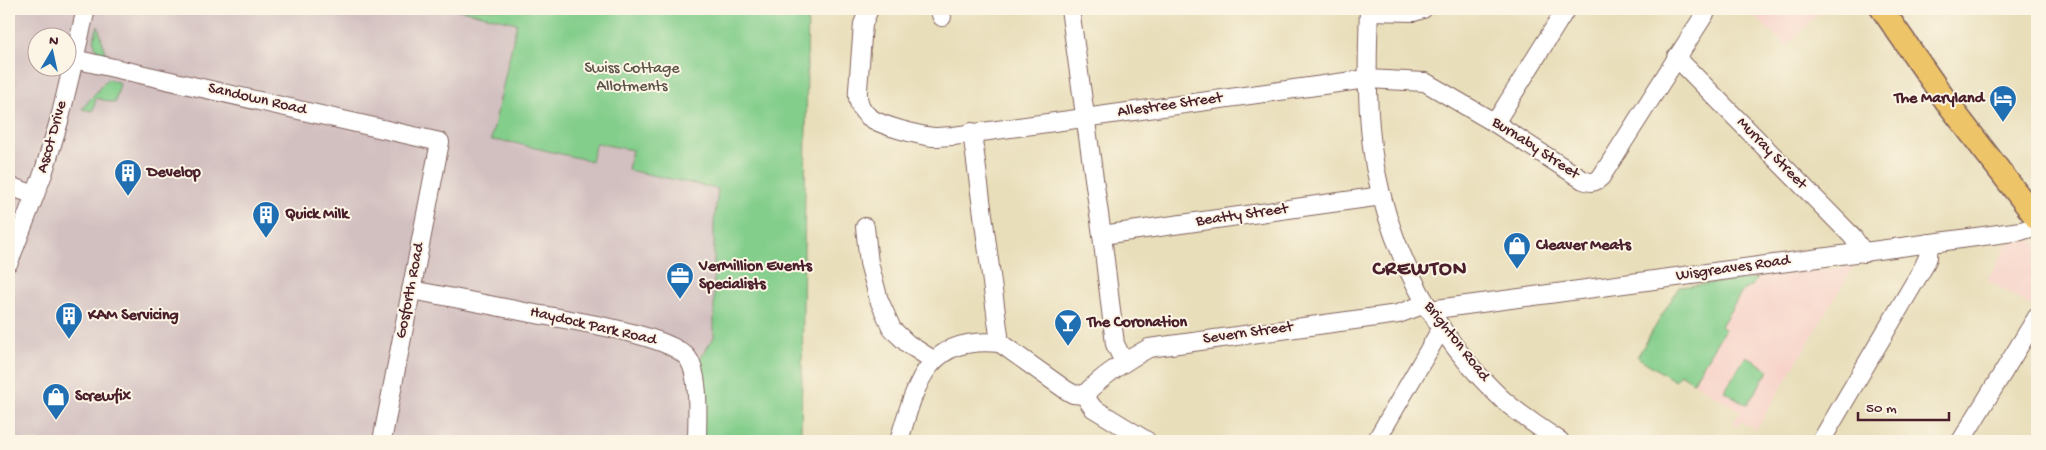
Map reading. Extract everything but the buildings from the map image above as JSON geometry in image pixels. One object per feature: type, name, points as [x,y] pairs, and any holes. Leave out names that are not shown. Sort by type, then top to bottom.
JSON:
[{"type":"main road","points":[[1882,9],[1946,101],[2037,219]]},
{"type":"street","name":"Ascot Drive","points":[[78,42],[86,9]]},
{"type":"street","name":"Allestree Street","points":[[868,9],[863,24],[857,96],[862,109],[880,122],[930,136],[953,136],[1367,79]]},
{"type":"street","points":[[1070,9],[1115,344],[1124,362]]},
{"type":"street","points":[[1369,10],[1414,12],[1423,9]]},
{"type":"street","points":[[1495,123],[1566,9]]},
{"type":"street","name":"Burnaby Street","points":[[1367,79],[1424,82],[1495,123],[1583,180],[1596,182],[1708,9]]},
{"type":"street","name":"Brighton Road","points":[[1369,10],[1367,79],[1371,137],[1382,196],[1400,250],[1427,307],[1442,329],[1502,398],[1532,423],[1560,441]]},
{"type":"street","name":"Murray Street","points":[[1676,57],[1852,236],[1864,253]]},
{"type":"street","name":"Sandown Road","points":[[78,60],[440,142]]},
{"type":"street","name":"Ascot Drive","points":[[9,262],[35,195],[60,118],[69,78]]},
{"type":"street","points":[[972,132],[1000,343]]},
{"type":"street","name":"Gosforth Road","points":[[382,441],[440,142]]},
{"type":"street","points":[[9,186],[35,195]]},
{"type":"street","name":"Beatty Street","points":[[1102,236],[1382,196]]},
{"type":"street","name":"Wisgreaves Road","points":[[1427,307],[1864,253],[2021,231],[2037,226]]},
{"type":"street","points":[[865,227],[869,263],[880,300],[892,329],[908,344],[933,360]]},
{"type":"street","points":[[1821,441],[1923,268],[1928,257],[1929,243]]},
{"type":"street","name":"Haydock Park Road","points":[[411,290],[598,326],[657,340],[675,348],[687,356],[693,368],[696,385],[697,441]]},
{"type":"street","name":"Severn Street","points":[[1084,396],[1097,382],[1124,362],[1149,348],[1398,314],[1427,307]]},
{"type":"street","points":[[1961,441],[2037,317]]},
{"type":"street","points":[[1376,441],[1442,329]]},
{"type":"street","points":[[899,441],[921,378],[933,360],[958,345],[976,342],[1000,343],[1066,390],[1073,394],[1084,396],[1094,408],[1147,441]]},
{"type":"shaded area","points":[[9,9],[456,9],[517,22],[491,140],[510,142],[591,160],[596,143],[632,150],[629,170],[718,189],[714,223],[714,337],[698,362],[703,441],[9,441]]},
{"type":"shaded area","points":[[1747,9],[1823,9],[1786,46]]},
{"type":"shaded area","points":[[2034,240],[2037,246],[2037,300],[2033,307],[1987,280],[2008,243]]},
{"type":"shaded area","points":[[1854,266],[1756,430],[1740,421],[1737,426],[1733,424],[1740,411],[1680,375],[1675,381],[1637,357],[1679,287]]},
{"type":"green space","name":"Swiss Cottage Allotments","points":[[456,9],[808,9],[801,430],[798,441],[703,441],[698,362],[714,337],[714,223],[718,189],[628,170],[632,150],[596,143],[591,161],[510,142],[491,140],[517,23]]},
{"type":"green space","points":[[98,26],[106,55],[101,53],[94,44]]},
{"type":"green space","points":[[107,79],[120,83],[115,103],[96,98],[93,111],[82,109]]},
{"type":"green space","points":[[1757,278],[1752,286],[1742,292],[1721,326],[1725,329],[1693,382],[1680,374],[1675,381],[1637,357],[1679,287]]},
{"type":"green space","points":[[1746,356],[1769,370],[1747,405],[1724,391]]},
{"type":"place","name":"The Maryland","points":[[2003,123]]},
{"type":"place","name":"Develop","points":[[128,197]]},
{"type":"place","name":"Quick Milk","points":[[266,239]]},
{"type":"place","name":"Cleaver Meats","points":[[1517,270]]},
{"type":"place","name":"VerMillion Events Specialists","points":[[680,300]]},
{"type":"place","name":"KAM Servicing","points":[[69,340]]},
{"type":"place","name":"The Coronation","points":[[1068,347]]},
{"type":"place","name":"Screwfix","points":[[56,421]]},
{"type":"district","name":"CREWTON","points":[[1420,270]]}]
